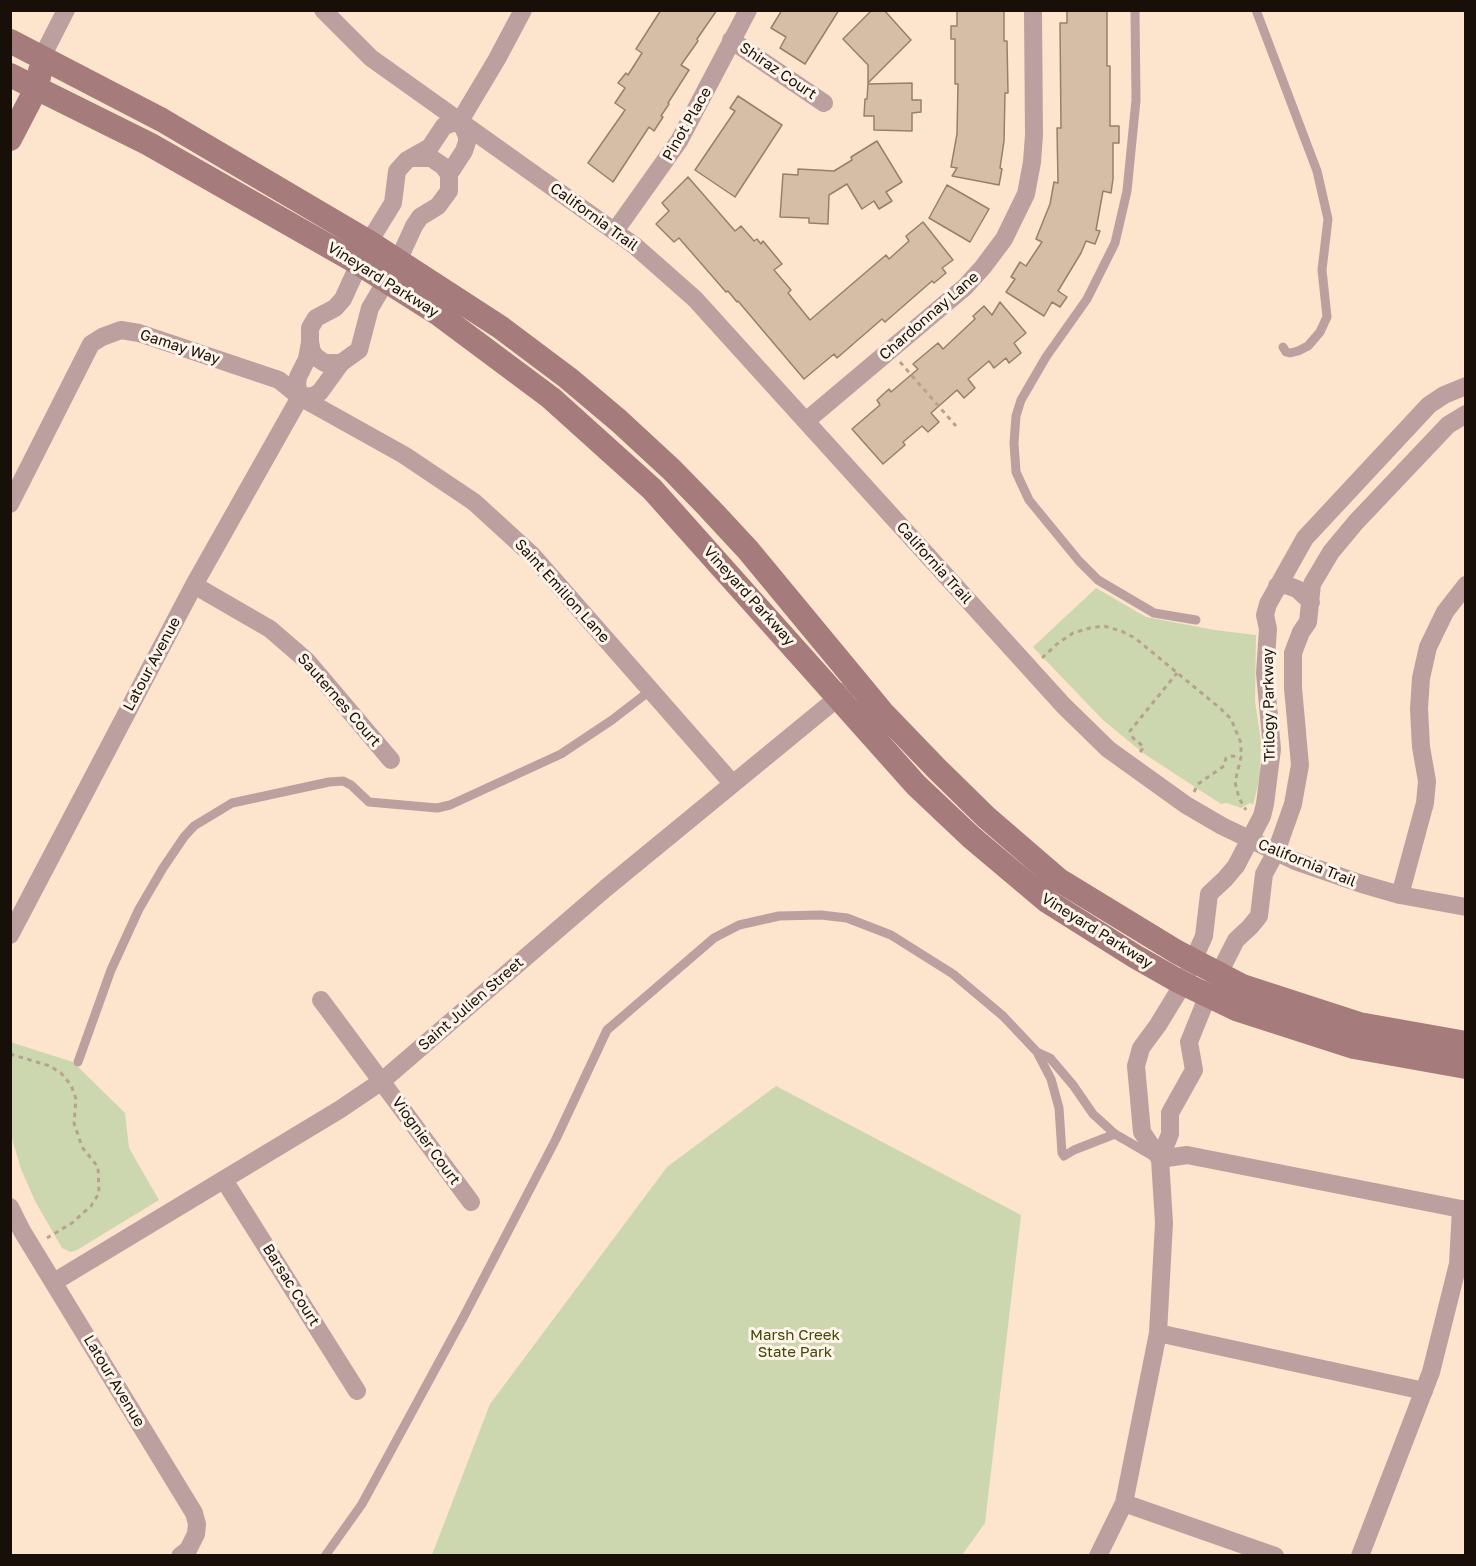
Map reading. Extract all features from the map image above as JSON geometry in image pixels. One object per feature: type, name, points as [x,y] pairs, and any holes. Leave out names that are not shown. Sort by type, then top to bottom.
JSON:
[{"type":"street","points":[[10,139],[19,84],[42,57],[66,10]]},
{"type":"street","name":"California Trail","points":[[323,10],[371,58],[615,231],[695,299],[1030,670],[1108,749],[1186,805],[1276,852],[1320,870],[1400,895],[1466,907]]},
{"type":"street","points":[[300,397],[313,396],[320,392],[341,363],[359,350],[370,308],[420,217],[438,206],[449,191],[449,174],[467,142],[467,136],[460,121],[497,60],[523,10]]},
{"type":"street","name":"Pinot Place","points":[[615,231],[679,141],[748,10]]},
{"type":"street","name":"Chardonnay Lane","points":[[806,421],[965,287],[1004,239],[1026,194],[1032,162],[1034,135],[1033,10]]},
{"type":"street","name":"Shiraz Court","points":[[731,40],[824,103]]},
{"type":"street","name":"Vineyard Parkway","points":[[10,41],[162,120],[392,271],[500,327],[568,378],[672,470],[748,550],[857,682],[944,776],[986,817],[1059,880],[1147,935],[1242,986],[1359,1024],[1466,1043]]},
{"type":"street","name":"Vineyard Parkway","points":[[19,84],[148,144],[364,253]]},
{"type":"street","name":"Latour Avenue","points":[[10,935],[194,585],[300,397],[298,377],[307,359],[310,328],[313,322],[343,299],[364,253],[393,203],[397,171],[407,160],[430,147],[444,126],[460,121]]},
{"type":"street","points":[[414,158],[431,158],[443,166],[449,174]]},
{"type":"street","name":"Vineyard Parkway","points":[[392,271],[437,313],[551,398],[652,489],[916,785],[970,837],[1039,894],[1136,957],[1183,984],[1236,1009],[1354,1047],[1466,1067]]},
{"type":"street","name":"Gamay Way","points":[[10,504],[91,344],[112,333],[121,330],[140,333],[247,369],[279,380],[300,397]]},
{"type":"street","points":[[310,342],[312,352],[317,358],[325,363],[341,363]]},
{"type":"street","name":"Trilogy Parkway","points":[[1160,1159],[1142,1132],[1136,1066],[1141,1048],[1183,984],[1207,929],[1209,894],[1226,879],[1236,866],[1262,816],[1272,749],[1265,674],[1268,629],[1265,615],[1268,604],[1305,538],[1429,405],[1444,395],[1466,386]]},
{"type":"street","name":"Saint Emilion Lane","points":[[300,397],[404,455],[474,502],[532,555],[732,783]]},
{"type":"street","name":"Trilogy Parkway","points":[[1160,1159],[1170,1134],[1170,1113],[1194,1070],[1189,1042],[1218,973],[1236,940],[1259,916],[1264,874],[1276,852],[1293,804],[1300,765],[1293,688],[1293,653],[1301,632],[1308,622],[1310,594],[1317,574],[1331,552],[1356,522],[1448,425],[1466,414]]},
{"type":"street","name":"Sauternes Court","points":[[194,585],[270,629],[307,661],[391,760]]},
{"type":"street","points":[[1277,586],[1286,585],[1297,589],[1311,602]]},
{"type":"street","points":[[1400,895],[1425,803],[1427,781],[1421,747],[1419,709],[1421,678],[1428,647],[1445,612],[1466,585]]},
{"type":"street","name":"Saint Julien Street","points":[[54,1282],[339,1110],[382,1081],[606,888],[857,682]]},
{"type":"street","name":"Viognier Court","points":[[321,1000],[471,1202]]},
{"type":"street","points":[[1098,1556],[1124,1503],[1158,1332],[1164,1222],[1160,1159],[1187,1155],[1463,1209],[1458,1264],[1431,1372],[1360,1556]]},
{"type":"street","name":"Barsac Court","points":[[224,1180],[357,1391]]},
{"type":"street","name":"Latour Avenue","points":[[10,1207],[194,1513],[196,1534],[188,1550],[180,1556]]},
{"type":"street","points":[[1158,1332],[1424,1391]]},
{"type":"street","points":[[1124,1503],[1275,1556]]},
{"type":"lane","points":[[1135,10],[1136,100],[1127,191],[1115,243],[1087,299],[1046,357],[1021,400],[1016,416],[1014,443],[1016,472],[1029,500],[1079,561],[1098,580],[1154,613],[1196,620]]},
{"type":"lane","points":[[1256,10],[1317,171],[1328,219],[1322,270],[1327,316],[1320,332],[1308,346],[1290,352],[1286,352],[1283,347]]},
{"type":"lane","points":[[78,1062],[111,970],[139,909],[163,868],[194,826],[232,803],[336,781],[343,781],[351,785],[369,802],[437,808],[450,806],[561,754],[612,720],[651,690]]},
{"type":"lane","points":[[325,1556],[362,1504],[458,1326],[556,1139],[607,1030],[714,938],[739,925],[779,916],[821,915],[847,918],[891,934],[953,974],[1003,1016],[1037,1052],[1051,1079],[1059,1108],[1064,1156],[1115,1134]]},
{"type":"lane","points":[[1037,1052],[1050,1058],[1073,1084],[1094,1114],[1115,1134],[1160,1159]]},
{"type":"path","points":[[890,350],[956,426]]},
{"type":"path","points":[[1030,670],[1057,644],[1073,633],[1104,627],[1121,631],[1134,638],[1231,719],[1241,743],[1236,782],[1239,798],[1246,809],[1249,839]]},
{"type":"path","points":[[1130,765],[1144,747],[1133,738],[1130,731],[1177,673]]},
{"type":"path","points":[[1186,805],[1198,784],[1224,766],[1226,758],[1241,757]]},
{"type":"path","points":[[10,1054],[50,1065],[71,1085],[76,1099],[74,1123],[82,1147],[98,1167],[100,1180],[99,1193],[91,1206],[72,1222],[32,1246]]},
{"type":"green space","points":[[1096,588],[1146,617],[1256,635],[1255,701],[1261,742],[1260,777],[1253,805],[1250,803],[1241,808],[1227,803],[1221,804],[1143,753],[1103,720],[1033,647]]},
{"type":"green space","points":[[10,1042],[73,1062],[125,1113],[129,1148],[159,1200],[77,1250],[70,1252],[62,1248],[35,1201],[21,1169],[11,1135]]},
{"type":"green space","name":"Marsh Creek State Park","points":[[776,1086],[1021,1215],[985,1523],[962,1555],[432,1555],[490,1404],[667,1167]]},
{"type":"building","points":[[661,10],[717,10],[681,65],[689,70],[668,103],[661,116],[663,117],[654,131],[649,127],[613,182],[588,163],[625,110],[615,103],[625,88],[618,83],[626,73],[628,75],[642,53],[636,49]]},
{"type":"building","points":[[782,10],[839,10],[805,64],[780,48],[786,37],[771,28]]},
{"type":"building","points":[[872,10],[884,10],[911,40],[868,83],[868,65],[843,39]]},
{"type":"building","points":[[957,10],[1004,10],[1008,93],[1005,93],[1004,141],[999,185],[952,176],[957,168],[951,167],[957,134],[958,84],[955,84],[955,39],[951,39],[951,26],[957,26]]},
{"type":"building","points":[[1067,10],[1107,10],[1110,126],[1119,126],[1119,143],[1113,143],[1111,193],[1103,191],[1096,230],[1100,231],[1095,244],[1086,241],[1058,291],[1067,297],[1060,307],[1052,302],[1044,316],[1006,292],[1015,279],[1011,277],[1020,262],[1026,266],[1042,242],[1036,239],[1050,204],[1054,182],[1058,183],[1057,128],[1061,128],[1060,23],[1067,23]]},
{"type":"building","points":[[912,83],[912,100],[921,100],[921,112],[912,113],[912,131],[874,130],[874,116],[864,116],[868,84]]},
{"type":"building","points":[[738,96],[782,125],[735,197],[695,170],[735,111],[730,108]]},
{"type":"building","points":[[877,141],[902,182],[886,192],[892,201],[879,209],[874,201],[862,209],[847,184],[829,195],[828,224],[809,223],[809,218],[780,217],[783,174],[798,175],[798,169],[834,171]]},
{"type":"building","points":[[688,177],[735,231],[741,226],[754,241],[757,239],[761,244],[763,241],[782,264],[774,270],[791,290],[788,293],[810,320],[886,255],[889,259],[909,241],[906,236],[923,222],[953,260],[942,268],[946,273],[934,283],[932,281],[885,322],[882,319],[837,358],[834,354],[804,379],[738,301],[728,291],[726,292],[679,238],[674,242],[656,224],[669,211],[662,203]]},
{"type":"building","points":[[947,185],[989,209],[970,242],[929,218]]},
{"type":"building","points":[[1000,302],[1026,333],[1014,343],[1021,353],[1009,363],[1006,358],[994,368],[989,361],[968,379],[975,388],[964,398],[957,390],[931,413],[939,422],[928,432],[922,426],[883,464],[852,429],[880,405],[877,400],[889,389],[891,392],[918,369],[913,364],[938,343],[943,349],[975,319],[973,316],[984,306],[992,315]]}]
